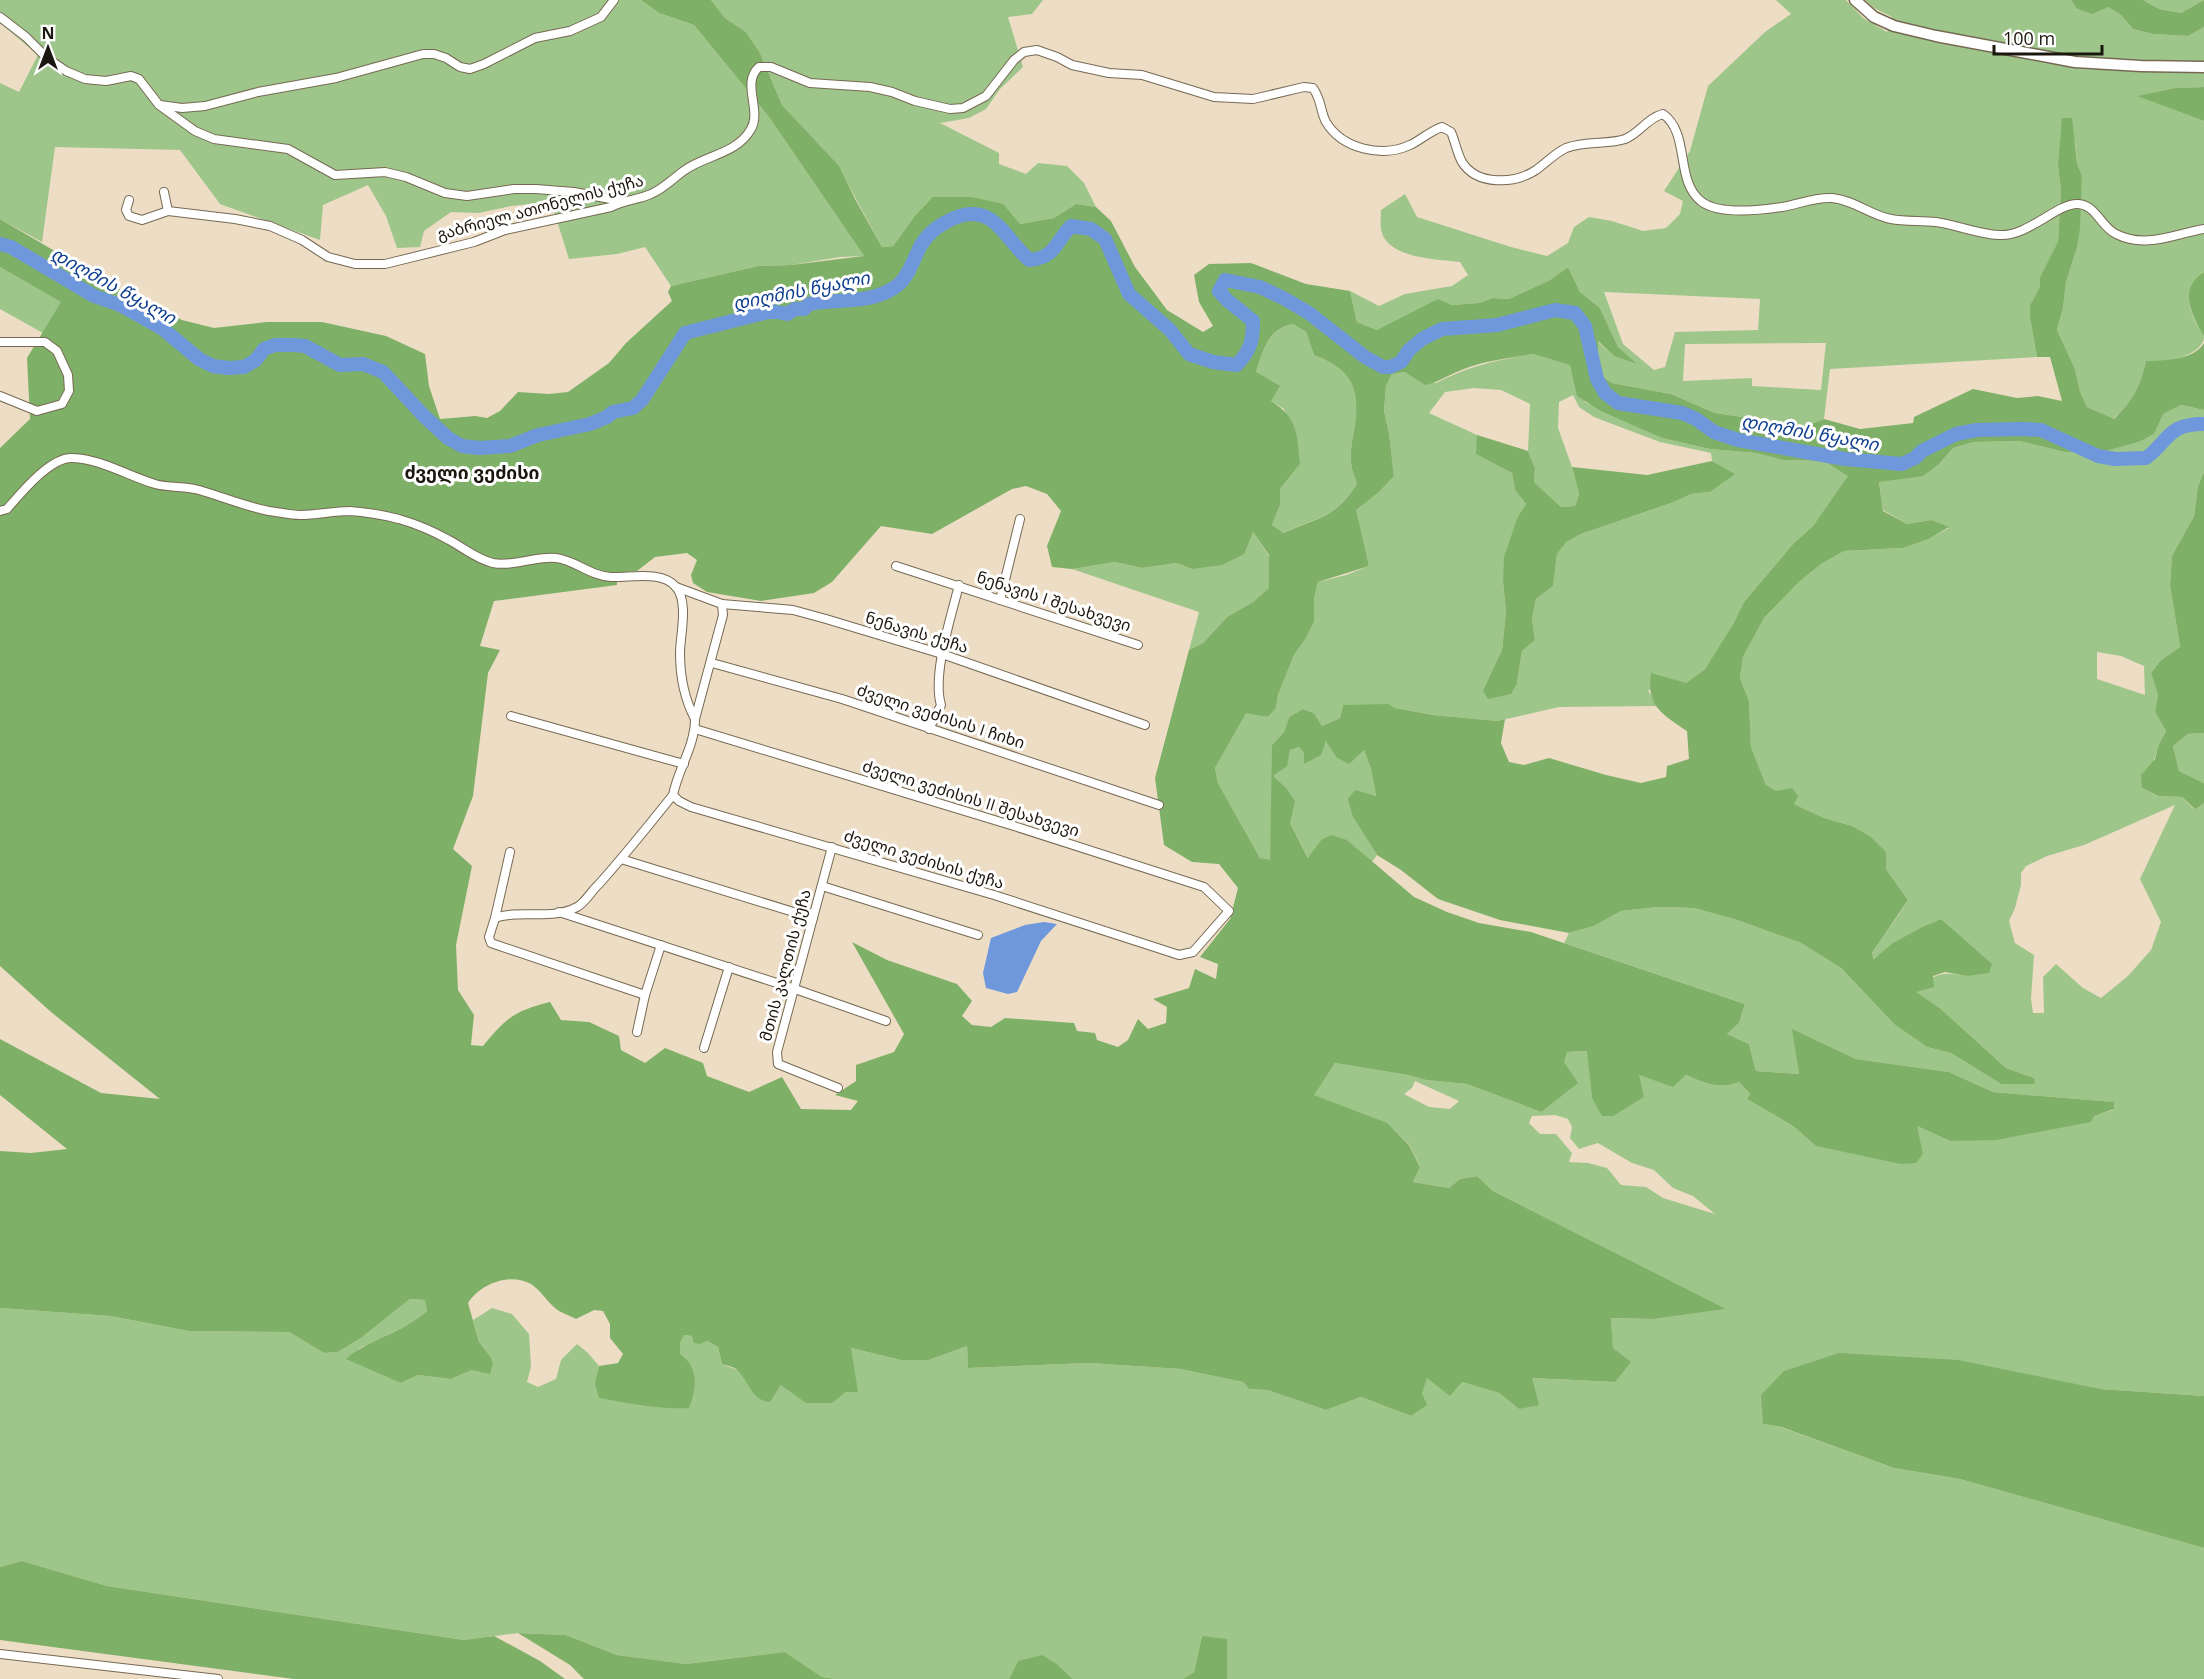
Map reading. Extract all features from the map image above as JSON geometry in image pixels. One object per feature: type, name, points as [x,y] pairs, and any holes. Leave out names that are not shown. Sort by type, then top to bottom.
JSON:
[{"type":"street","points":[[159,105],[182,108],[205,106],[258,92],[336,78],[423,54],[434,54],[460,67],[470,69],[535,38],[570,31],[601,17],[614,0]]},
{"type":"street","points":[[1855,0],[1875,17],[1894,26],[1936,36],[2075,62],[2204,67]]},
{"type":"street","points":[[0,17],[26,37],[47,58],[66,71],[85,79],[106,81],[131,76],[139,79],[159,105],[195,131],[214,139],[288,149],[335,175],[385,172],[406,177],[445,193],[467,196],[514,189],[536,189],[574,192],[621,201]]},
{"type":"street","name":"გაბრიელ ათონელის ქუჩა","points":[[129,200],[126,210],[129,216],[142,220],[168,212],[227,218],[270,226],[302,240],[328,257],[355,264],[385,264],[474,242],[505,230],[611,207],[621,201],[648,195],[666,186],[685,169],[712,158],[742,141],[752,127],[755,115],[752,81],[754,72],[759,67],[771,67],[810,83],[870,87],[950,109],[963,108],[986,96],[1014,60],[1024,52],[1037,50],[1072,65],[1109,73],[1142,75],[1214,97],[1252,99],[1305,87],[1313,88],[1323,106],[1325,120],[1336,135],[1353,146],[1369,150],[1387,150],[1407,146],[1442,127],[1451,132],[1467,168],[1473,175],[1486,179],[1506,181],[1521,177],[1534,171],[1563,149],[1581,143],[1624,139],[1635,133],[1653,116],[1663,114],[1671,120],[1678,138],[1689,185],[1702,202],[1720,209],[1746,211],[1831,198],[1851,202],[1890,219],[1936,222],[2000,236],[2019,232],[2063,208],[2076,204],[2096,213],[2114,234],[2139,241],[2167,239],[2204,229]]},
{"type":"street","points":[[164,192],[168,212]]},
{"type":"street","points":[[0,342],[45,342],[57,351],[68,375],[69,391],[62,404],[37,411],[0,396]]},
{"type":"street","points":[[0,511],[7,509],[59,459],[72,457],[91,461],[156,484],[198,490],[237,504],[270,511],[299,515],[350,511],[399,519],[425,528],[450,540],[469,554],[492,562],[507,564],[557,558],[588,572],[608,577],[661,578],[676,587],[681,600],[682,686],[695,719]]},
{"type":"street","points":[[1000,600],[1020,519]]},
{"type":"street","points":[[896,566],[959,585]]},
{"type":"street","name":"ნენავის I შესახვევი","points":[[929,729],[941,705],[938,695],[942,654],[959,585],[1138,645]]},
{"type":"street","name":"ნენავის ქუჩა","points":[[676,587],[722,604],[793,610],[942,654],[1145,725]]},
{"type":"street","points":[[495,918],[505,914],[535,915],[578,907],[673,795],[676,779],[684,764],[695,729],[695,719],[712,663],[723,615],[722,604]]},
{"type":"street","name":"ძველი ვეძისის I ჩიხი","points":[[712,663],[842,699],[1158,805]]},
{"type":"street","points":[[511,716],[684,764]]},
{"type":"street","name":"ძველი ვეძისის II შესახვევი","points":[[695,729],[1014,826],[1204,887],[1228,911]]},
{"type":"street","name":"ძველი ვეძისის ქუჩა","points":[[673,795],[691,807],[994,895],[1179,955],[1193,952],[1228,911]]},
{"type":"street","name":"მთის კალთის ქუჩა","points":[[832,847],[777,1052],[777,1064],[838,1088]]},
{"type":"street","points":[[510,852],[489,937],[491,943],[645,995]]},
{"type":"street","points":[[621,859],[813,918]]},
{"type":"street","points":[[822,886],[978,935]]},
{"type":"street","points":[[558,912],[886,1021]]},
{"type":"street","points":[[637,1032],[645,995],[661,945]]},
{"type":"street","points":[[704,1048],[729,967]]},
{"type":"street","points":[[0,1654],[218,1679]]},
{"type":"green space","points":[[0,0],[641,0],[659,13],[694,25],[769,117],[864,256],[840,257],[791,265],[758,266],[671,286],[645,247],[617,254],[569,259],[551,202],[511,206],[479,213],[451,212],[424,231],[420,247],[397,248],[386,216],[368,185],[323,205],[320,240],[220,204],[180,150],[55,147],[42,242],[0,219],[0,83],[19,92],[38,55],[0,23]]},
{"type":"green space","points":[[641,0],[711,0],[725,18],[746,32],[760,53],[782,105],[839,166],[882,247],[893,246],[914,217],[933,197],[972,197],[1003,204],[1020,224],[1054,218],[1076,204],[1096,207],[1111,221],[1135,267],[1167,310],[1203,332],[1213,326],[1199,302],[1194,275],[1209,264],[1251,263],[1306,284],[1350,291],[1357,322],[1377,330],[1438,299],[1451,305],[1479,303],[1493,298],[1509,299],[1550,280],[1568,267],[1580,292],[1600,308],[1618,347],[1637,364],[1614,356],[1598,341],[1598,364],[1602,377],[1612,383],[1671,394],[1715,413],[1805,426],[1824,419],[1860,429],[1913,423],[1914,417],[1973,389],[2017,398],[2038,396],[2062,401],[2050,357],[2037,357],[2030,305],[2040,287],[2040,277],[2058,242],[2061,190],[2058,166],[2062,118],[2072,118],[2077,163],[2082,176],[2080,228],[2057,330],[2075,369],[2080,391],[2087,407],[2114,419],[2135,392],[2146,361],[2169,360],[2186,356],[2199,349],[2204,343],[2204,410],[2181,405],[2163,414],[2154,434],[2141,441],[2109,450],[2065,452],[2019,441],[1974,442],[1953,448],[1939,464],[1923,476],[1879,482],[1883,511],[1907,524],[1931,520],[1949,527],[1929,539],[1903,548],[1844,551],[1821,564],[1799,582],[1764,618],[1743,657],[1740,678],[1749,701],[1751,747],[1766,785],[1776,791],[1792,788],[1798,796],[1794,804],[1824,818],[1852,826],[1871,837],[1886,852],[1886,869],[1908,900],[1872,953],[1874,959],[1893,943],[1941,919],[1992,964],[1989,973],[1967,976],[1945,972],[1933,976],[1934,987],[1916,992],[1941,1009],[2006,1068],[2034,1078],[2035,1084],[2001,1084],[1951,1053],[1927,1047],[1895,1025],[1841,968],[1801,943],[1737,920],[1694,908],[1658,907],[1621,911],[1594,926],[1569,933],[1500,920],[1438,899],[1401,870],[1377,855],[1353,817],[1348,799],[1355,790],[1376,796],[1371,769],[1364,750],[1349,764],[1336,757],[1326,741],[1321,755],[1304,764],[1304,753],[1299,747],[1290,750],[1287,766],[1273,776],[1286,788],[1295,801],[1290,823],[1308,858],[1321,840],[1331,835],[1347,840],[1414,897],[1447,912],[1479,923],[1531,932],[1745,1004],[1739,1023],[1727,1034],[1749,1044],[1756,1071],[1799,1074],[1792,1029],[1856,1059],[1949,1072],[1993,1092],[2114,1102],[2114,1109],[2094,1116],[2091,1122],[1996,1140],[1950,1141],[1917,1126],[1923,1154],[1916,1163],[1901,1164],[1816,1146],[1793,1126],[1747,1099],[1750,1094],[1739,1082],[1719,1085],[1706,1083],[1686,1075],[1673,1087],[1639,1075],[1644,1097],[1613,1116],[1602,1116],[1592,1098],[1587,1051],[1567,1052],[1564,1062],[1578,1083],[1541,1112],[1467,1084],[1426,1080],[1335,1063],[1314,1095],[1387,1123],[1409,1145],[1420,1167],[1413,1182],[1449,1188],[1460,1179],[1477,1176],[1493,1191],[1726,1309],[1654,1319],[1611,1318],[1613,1348],[1631,1362],[1615,1382],[1532,1378],[1539,1405],[1519,1409],[1499,1393],[1462,1382],[1450,1396],[1427,1378],[1422,1394],[1427,1405],[1411,1416],[1361,1397],[1326,1410],[1267,1390],[1249,1389],[1243,1382],[1180,1369],[1089,1363],[968,1368],[967,1346],[929,1360],[901,1360],[851,1348],[858,1392],[846,1392],[832,1403],[806,1403],[781,1385],[770,1402],[758,1398],[736,1369],[722,1364],[718,1347],[707,1341],[701,1344],[694,1343],[692,1336],[684,1335],[680,1343],[680,1354],[691,1365],[695,1378],[694,1393],[689,1408],[644,1406],[599,1398],[595,1383],[599,1366],[618,1363],[623,1354],[610,1338],[610,1324],[603,1311],[594,1310],[576,1319],[555,1308],[531,1284],[514,1279],[488,1285],[473,1296],[468,1303],[479,1342],[493,1363],[490,1374],[472,1370],[451,1379],[418,1375],[401,1383],[346,1359],[365,1346],[418,1319],[427,1311],[425,1300],[410,1299],[361,1338],[338,1352],[324,1353],[289,1332],[189,1331],[110,1316],[0,1308],[0,1151],[31,1153],[67,1149],[0,1095],[0,1039],[101,1093],[160,1099],[51,1012],[0,966],[0,448],[30,419],[27,358],[61,302],[0,267],[0,219],[118,288],[182,320],[214,328],[267,322],[322,322],[386,336],[425,354],[429,386],[440,419],[475,416],[487,418],[500,411],[518,392],[549,394],[568,392],[609,363],[626,343],[672,301],[668,292],[671,286],[758,266],[791,265],[864,256],[769,117],[694,25],[659,13]],"holes":[[[1293,324],[1306,332],[1314,355],[1336,366],[1350,380],[1354,389],[1356,411],[1351,456],[1357,484],[1333,511],[1283,533],[1272,525],[1280,505],[1280,489],[1300,464],[1297,435],[1291,420],[1280,407],[1271,401],[1280,386],[1256,372],[1264,348],[1272,336],[1277,331]],[[1533,354],[1570,365],[1577,396],[1601,411],[1662,438],[1710,449],[1756,453],[1783,460],[1824,461],[1848,476],[1813,526],[1793,544],[1744,602],[1734,623],[1705,669],[1686,683],[1651,673],[1651,694],[1658,708],[1687,731],[1689,759],[1667,766],[1666,777],[1641,783],[1549,758],[1524,765],[1509,762],[1501,743],[1505,719],[1498,721],[1433,715],[1395,708],[1388,704],[1343,705],[1340,718],[1322,726],[1314,713],[1303,709],[1289,717],[1284,732],[1272,745],[1270,860],[1260,858],[1218,783],[1215,768],[1246,713],[1268,717],[1276,708],[1278,695],[1294,655],[1314,622],[1314,599],[1318,582],[1369,566],[1356,510],[1379,492],[1394,476],[1384,411],[1386,386],[1392,374],[1405,372],[1425,385],[1489,361]],[[1026,486],[1047,494],[1061,511],[1047,546],[1052,567],[1072,569],[1115,562],[1142,568],[1177,563],[1192,569],[1222,565],[1244,554],[1253,532],[1269,555],[1269,588],[1253,602],[1227,617],[1203,643],[1189,650],[1155,778],[1164,845],[1192,862],[1219,864],[1238,888],[1230,919],[1200,957],[1218,964],[1216,979],[1195,969],[1189,988],[1153,999],[1167,1007],[1166,1023],[1148,1029],[1138,1019],[1128,1040],[1118,1047],[1097,1040],[1095,1033],[1077,1031],[1074,1023],[1005,1018],[991,1027],[972,1025],[962,1016],[972,1001],[957,984],[887,960],[852,942],[904,1034],[894,1052],[856,1065],[856,1081],[835,1095],[858,1101],[851,1110],[801,1109],[782,1077],[749,1092],[707,1076],[703,1063],[665,1048],[645,1063],[621,1050],[619,1036],[589,1022],[561,1020],[550,1002],[519,1012],[505,1022],[483,1046],[471,1045],[474,1015],[458,990],[456,945],[472,866],[453,849],[473,796],[488,673],[500,650],[480,646],[494,601],[617,585],[617,573],[637,571],[655,557],[687,553],[697,560],[691,575],[693,583],[707,592],[761,601],[814,593],[832,582],[881,526],[932,534],[1012,489]]]},
{"type":"green space","points":[[711,0],[1043,0],[1032,14],[1008,17],[1023,67],[1000,89],[986,109],[969,118],[940,123],[999,153],[999,164],[1026,174],[1038,163],[1067,166],[1084,183],[1096,207],[1076,204],[1054,218],[1020,224],[914,217],[893,246],[882,247],[838,166],[782,105],[760,53],[746,32],[725,18]]},
{"type":"green space","points":[[1776,0],[1846,0],[1863,18],[1887,32],[1892,17],[1874,8],[1865,0],[2071,0],[2076,8],[2108,7],[2121,15],[2133,29],[2153,34],[2188,36],[2204,27],[2204,87],[2175,88],[2138,96],[2204,121],[2204,272],[2194,282],[2189,300],[2192,314],[2204,337],[2200,346],[2191,353],[2174,360],[2146,361],[2135,393],[2113,419],[2087,407],[2080,391],[2075,369],[2057,330],[2063,308],[2066,282],[2077,248],[2082,176],[2077,163],[2075,142],[2058,166],[2061,190],[2058,243],[2040,277],[2040,287],[2030,305],[2037,357],[1830,369],[1824,419],[1805,426],[1715,413],[1671,394],[1612,383],[1602,377],[1598,364],[1597,341],[1614,356],[1635,363],[1618,347],[1600,308],[1580,292],[1568,267],[1550,280],[1509,299],[1493,298],[1479,303],[1451,305],[1398,321],[1377,330],[1357,322],[1350,291],[1379,306],[1405,294],[1452,286],[1468,275],[1460,262],[1414,256],[1402,252],[1385,239],[1381,229],[1381,210],[1405,194],[1417,217],[1547,256],[1568,243],[1574,227],[1589,217],[1612,221],[1643,231],[1666,228],[1680,214],[1683,201],[1664,191],[1690,151],[1708,86],[1765,32],[1791,14]],"holes":[[[1604,292],[1760,299],[1758,330],[1675,332],[1665,367],[1654,370],[1623,344]],[[1826,343],[1821,390],[1752,386],[1752,378],[1683,381],[1685,344]]]},
{"type":"green space","points":[[2071,0],[2143,0],[2159,9],[2181,13],[2204,0],[2204,27],[2188,36],[2153,34],[2133,29],[2121,15],[2108,7],[2092,14],[2076,8]]},
{"type":"green space","points":[[2143,0],[2204,0],[2181,13],[2159,9]]},
{"type":"green space","points":[[2204,87],[2204,121],[2137,96],[2175,88]]},
{"type":"green space","points":[[0,267],[62,302],[43,333],[0,309]]},
{"type":"green space","points":[[2204,272],[2204,336],[2191,311],[2189,294],[2196,278]]},
{"type":"green space","points":[[1293,324],[1306,332],[1314,355],[1336,366],[1350,380],[1354,389],[1356,411],[1351,456],[1357,484],[1333,511],[1282,533],[1272,525],[1280,505],[1280,489],[1300,464],[1284,409],[1271,401],[1256,372],[1264,349],[1272,336],[1284,327]]},
{"type":"green space","points":[[1533,354],[1571,365],[1585,402],[1662,438],[1710,449],[1756,453],[1783,460],[1824,461],[1849,476],[1813,526],[1793,544],[1744,602],[1735,623],[1705,669],[1686,683],[1648,690],[1657,706],[1559,707],[1498,721],[1433,715],[1395,708],[1343,705],[1340,718],[1322,726],[1314,713],[1303,709],[1289,717],[1284,732],[1272,745],[1290,750],[1299,747],[1304,753],[1304,764],[1326,740],[1336,757],[1364,750],[1371,769],[1376,797],[1353,817],[1377,855],[1372,862],[1347,840],[1321,840],[1309,859],[1290,823],[1273,777],[1270,861],[1260,858],[1218,783],[1215,768],[1246,712],[1268,717],[1276,708],[1278,695],[1294,655],[1314,622],[1314,599],[1318,582],[1369,566],[1355,510],[1379,492],[1394,476],[1384,411],[1386,386],[1392,374],[1405,372],[1436,383],[1472,368]],"holes":[[[1474,388],[1501,390],[1530,404],[1528,451],[1535,468],[1534,482],[1561,507],[1575,506],[1579,494],[1558,428],[1559,402],[1573,395],[1579,407],[1594,417],[1660,442],[1711,453],[1712,461],[1734,474],[1710,492],[1691,494],[1565,542],[1557,554],[1553,586],[1536,599],[1532,618],[1535,640],[1522,651],[1517,683],[1484,691],[1502,650],[1506,612],[1503,582],[1518,516],[1526,504],[1515,490],[1512,473],[1477,454],[1477,435],[1429,413],[1445,392]]]},
{"type":"green space","points":[[2181,405],[2204,410],[2204,472],[2198,486],[2194,516],[2172,556],[2170,585],[2180,647],[2160,661],[2151,673],[2158,695],[2155,712],[2166,731],[2142,788],[2157,796],[2182,797],[2194,809],[2204,803],[2204,1396],[2100,1389],[1764,1424],[1780,1427],[1894,1468],[1960,1479],[2204,1548],[2204,1679],[1227,1679],[1202,1636],[1194,1672],[1183,1679],[1073,1679],[1058,1665],[1018,1661],[1009,1679],[837,1679],[822,1677],[785,1652],[686,1664],[617,1655],[566,1635],[518,1633],[464,1640],[107,1586],[22,1561],[0,1567],[0,1308],[110,1316],[189,1331],[289,1332],[324,1353],[338,1352],[361,1338],[410,1299],[426,1300],[427,1311],[416,1321],[358,1349],[401,1383],[418,1375],[451,1379],[472,1370],[490,1356],[479,1342],[473,1320],[492,1308],[512,1314],[529,1334],[531,1367],[527,1382],[538,1387],[556,1379],[561,1360],[577,1344],[599,1366],[596,1383],[680,1355],[680,1343],[684,1335],[692,1336],[701,1344],[707,1341],[718,1347],[722,1364],[737,1370],[772,1398],[781,1385],[831,1403],[846,1392],[851,1348],[901,1360],[929,1360],[967,1346],[968,1368],[1089,1363],[1180,1369],[1243,1382],[1249,1389],[1267,1390],[1326,1410],[1361,1397],[1411,1416],[1422,1394],[1427,1377],[1462,1382],[1499,1393],[1519,1409],[1531,1378],[1615,1382],[1611,1318],[1654,1319],[1725,1309],[1493,1191],[1477,1176],[1460,1179],[1449,1188],[1413,1182],[1420,1166],[1409,1144],[1387,1124],[1313,1095],[1335,1063],[1426,1080],[1467,1084],[1541,1112],[1567,1052],[1588,1051],[1592,1098],[1639,1075],[1673,1086],[1686,1075],[1706,1083],[1719,1085],[1739,1082],[1750,1094],[1747,1099],[1793,1126],[1816,1146],[1917,1126],[1950,1141],[2093,1116],[2113,1110],[2113,1102],[1993,1092],[1949,1072],[1856,1059],[1793,1030],[1799,1074],[1756,1071],[1749,1044],[1727,1034],[1739,1023],[1745,1004],[1564,943],[1569,933],[1594,926],[1621,911],[1658,907],[1694,908],[1737,920],[1801,943],[1841,968],[1895,1025],[1927,1047],[1951,1053],[2001,1084],[2034,1078],[2006,1068],[1941,1009],[1915,992],[1938,975],[1967,976],[1965,941],[1941,919],[1906,936],[1875,959],[1872,954],[1908,900],[1886,869],[1886,852],[1852,826],[1824,818],[1794,804],[1766,785],[1751,747],[1749,701],[1740,678],[1743,657],[1764,618],[1799,582],[1821,564],[1844,551],[1903,548],[1929,539],[1949,528],[1931,520],[1907,524],[1883,510],[1879,482],[1939,464],[1953,448],[1974,442],[2019,441],[2065,452],[2141,441],[2154,434],[2162,414]],"holes":[[[2097,652],[2121,656],[2144,666],[2145,695],[2097,679]],[[2175,805],[2140,879],[2161,922],[2151,950],[2128,976],[2101,998],[2083,988],[2056,964],[2043,977],[2044,1013],[2033,1013],[2031,999],[2034,955],[2015,943],[2009,921],[2021,885],[2021,873],[2026,866],[2047,856],[2084,845]],[[1415,1081],[1459,1101],[1450,1109],[1429,1107],[1404,1094],[1412,1088]],[[1555,1115],[1568,1119],[1572,1127],[1570,1138],[1579,1149],[1598,1143],[1632,1163],[1654,1170],[1673,1188],[1693,1196],[1715,1214],[1663,1198],[1646,1187],[1621,1185],[1607,1168],[1588,1163],[1569,1162],[1572,1153],[1556,1134],[1540,1134],[1529,1123],[1532,1116]]]},
{"type":"green space","points":[[1477,435],[1528,451],[1535,468],[1534,482],[1561,507],[1575,506],[1579,494],[1572,467],[1647,475],[1712,461],[1735,474],[1710,492],[1691,494],[1581,534],[1566,542],[1557,554],[1553,586],[1536,599],[1532,618],[1535,640],[1522,651],[1517,683],[1511,694],[1488,699],[1483,691],[1502,650],[1506,612],[1503,582],[1504,557],[1518,516],[1526,504],[1515,490],[1512,473],[1476,454]]},
{"type":"green space","points":[[2204,472],[2204,733],[2188,734],[2173,746],[2179,771],[2204,783],[2204,803],[2195,809],[2182,797],[2158,796],[2142,788],[2141,775],[2155,759],[2166,731],[2155,712],[2158,695],[2151,673],[2160,661],[2180,647],[2170,585],[2172,556],[2194,516],[2198,486]]},
{"type":"green space","points":[[1253,532],[1269,556],[1269,588],[1253,602],[1227,617],[1203,643],[1189,650],[1199,612],[1072,569],[1115,562],[1142,568],[1177,563],[1192,569]]},
{"type":"green space","points":[[2204,733],[2204,783],[2179,771],[2173,746],[2188,734]]},
{"type":"green space","points":[[1839,1353],[1958,1360],[2100,1389],[2204,1396],[2204,1548],[1960,1479],[1894,1468],[1781,1427],[1763,1424],[1761,1395],[1784,1371]]},
{"type":"green space","points":[[22,1561],[107,1586],[464,1640],[494,1636],[540,1661],[565,1679],[294,1679],[0,1640],[0,1567]]},
{"type":"green space","points":[[518,1633],[566,1635],[617,1655],[686,1664],[785,1652],[822,1677],[837,1679],[584,1679],[570,1665]]},
{"type":"green space","points":[[1202,1636],[1227,1639],[1227,1679],[1183,1679],[1194,1672]]},
{"type":"green space","points":[[1042,1655],[1058,1665],[1073,1679],[1009,1679],[1018,1661]]},
{"type":"water","points":[[1044,922],[1057,924],[1041,941],[1017,992],[1008,994],[986,988],[983,973],[991,938],[1025,925]]},
{"type":"waterway","name":"დიღმის წყალი","points":[[0,244],[11,247],[94,296],[120,305],[163,329],[199,359],[213,366],[244,367],[256,360],[264,349],[275,345],[293,345],[305,346],[340,365],[363,364],[383,372],[448,438],[462,446],[479,448],[510,446],[538,435],[590,424],[613,412],[633,408],[642,400],[685,333],[772,311],[787,314],[795,309],[804,309],[809,304],[878,296],[898,285],[905,277],[921,245],[931,233],[952,219],[966,214],[978,214],[988,218],[1029,260],[1038,259],[1054,249],[1071,226],[1091,229],[1105,239],[1129,294],[1170,330],[1189,354],[1213,362],[1237,365],[1248,349],[1252,334],[1253,321],[1219,291],[1225,280],[1260,287],[1285,299],[1309,313],[1365,357],[1383,367],[1390,367],[1401,362],[1409,350],[1422,339],[1442,329],[1497,325],[1555,310],[1575,313],[1585,326],[1597,379],[1605,393],[1618,403],[1682,413],[1696,419],[1714,432],[1738,440],[1845,459],[1902,464],[1956,434],[1977,430],[2022,429],[2041,430],[2098,456],[2115,459],[2146,458],[2176,430],[2204,424]]},
{"type":"district","name":"ძველი ვეძისი","points":[[472,472]]}]
